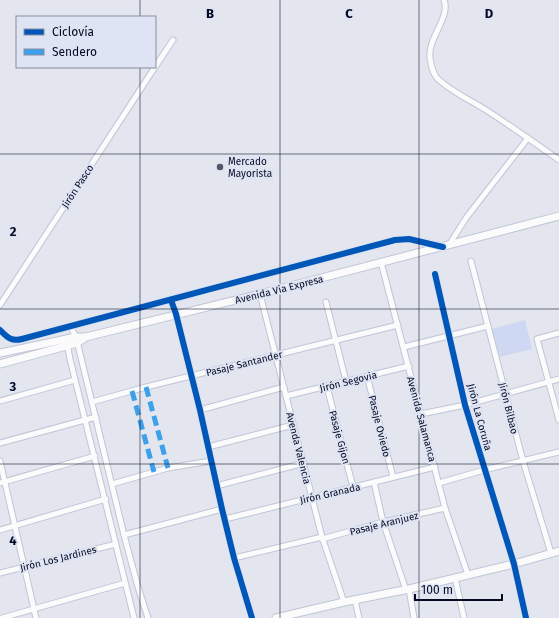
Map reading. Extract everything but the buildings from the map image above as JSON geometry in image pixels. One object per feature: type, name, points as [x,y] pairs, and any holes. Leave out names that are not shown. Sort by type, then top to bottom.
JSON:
[{"type":"main road","name":"Avenida Via Expresa","points":[[67,343],[559,216]]},
{"type":"main road","points":[[0,353],[67,343]]},
{"type":"main road","points":[[0,364],[67,343]]},
{"type":"main road","points":[[276,618],[344,602],[408,590],[514,564],[559,551]]},
{"type":"street","points":[[444,0],[445,11],[430,45],[429,56],[431,68],[434,73],[449,87],[559,160]]},
{"type":"street","name":"Jirón Pasco","points":[[156,66],[173,40]]},
{"type":"street","name":"Jirón Pasco","points":[[0,305],[154,68]]},
{"type":"street","points":[[0,330],[6,337],[14,341],[395,240],[409,239],[446,246],[528,138]]},
{"type":"street","name":"Jirón Bilbao","points":[[471,261],[523,461],[551,554]]},
{"type":"street","name":"Avenida Salamanca","points":[[381,262],[445,508],[468,575]]},
{"type":"street","name":"Jirón La Coruña","points":[[435,274],[465,405],[514,564],[526,618]]},
{"type":"street","name":"Avenda Valencia","points":[[260,294],[322,538],[344,602]]},
{"type":"street","points":[[171,300],[176,314],[200,410],[216,486],[234,558],[252,618]]},
{"type":"street","points":[[326,302],[346,381]]},
{"type":"street","name":"Pasaje Santander","points":[[92,402],[146,387],[398,325]]},
{"type":"street","points":[[70,326],[77,340],[124,535],[148,618]]},
{"type":"street","points":[[404,347],[488,326]]},
{"type":"street","points":[[559,333],[537,339],[559,420]]},
{"type":"street","points":[[67,343],[134,618]]},
{"type":"street","name":"Jirón Segovia","points":[[286,396],[409,366]]},
{"type":"street","name":"Pasaje Oviedo","points":[[367,376],[393,477]]},
{"type":"street","points":[[421,414],[465,405],[559,379]]},
{"type":"street","points":[[0,401],[76,380]]},
{"type":"street","points":[[200,410],[284,387]]},
{"type":"street","name":"Pasaje Gijon","points":[[327,387],[353,487]]},
{"type":"street","points":[[0,443],[96,417]]},
{"type":"street","points":[[208,447],[293,425]]},
{"type":"street","points":[[439,484],[484,470],[559,452]]},
{"type":"street","points":[[3,483],[95,456]]},
{"type":"street","points":[[0,461],[3,483],[15,526],[36,618]]},
{"type":"street","points":[[112,484],[168,468],[211,461]]},
{"type":"street","points":[[216,486],[304,463]]},
{"type":"street","name":"Jirón Granada","points":[[225,519],[435,466]]},
{"type":"street","points":[[374,482],[383,522],[408,590],[414,618]]},
{"type":"street","points":[[0,530],[106,499]]},
{"type":"street","name":"Pasaje Aranjuez","points":[[234,558],[445,508]]},
{"type":"street","points":[[124,535],[222,509]]},
{"type":"street","name":"Jirón Los Jardines","points":[[0,573],[116,544]]},
{"type":"street","points":[[455,578],[464,618]]},
{"type":"street","points":[[2,618],[125,583]]},
{"type":"street","points":[[355,600],[359,618]]},
{"type":"shaded area","points":[[525,320],[532,349],[500,357],[492,329]]},
{"type":"marked path","points":[[146,387],[168,468]]},
{"type":"marked path","points":[[132,391],[154,472]]},
{"type":"cycle path","points":[[0,330],[7,337],[18,340],[395,240],[409,239],[443,247]]},
{"type":"cycle path","points":[[435,274],[465,405],[514,564],[526,618]]},
{"type":"cycle path","points":[[171,300],[176,314],[200,410],[234,558],[252,618]]},
{"type":"place","name":"Mercado Mayorista","points":[[220,167]]}]
